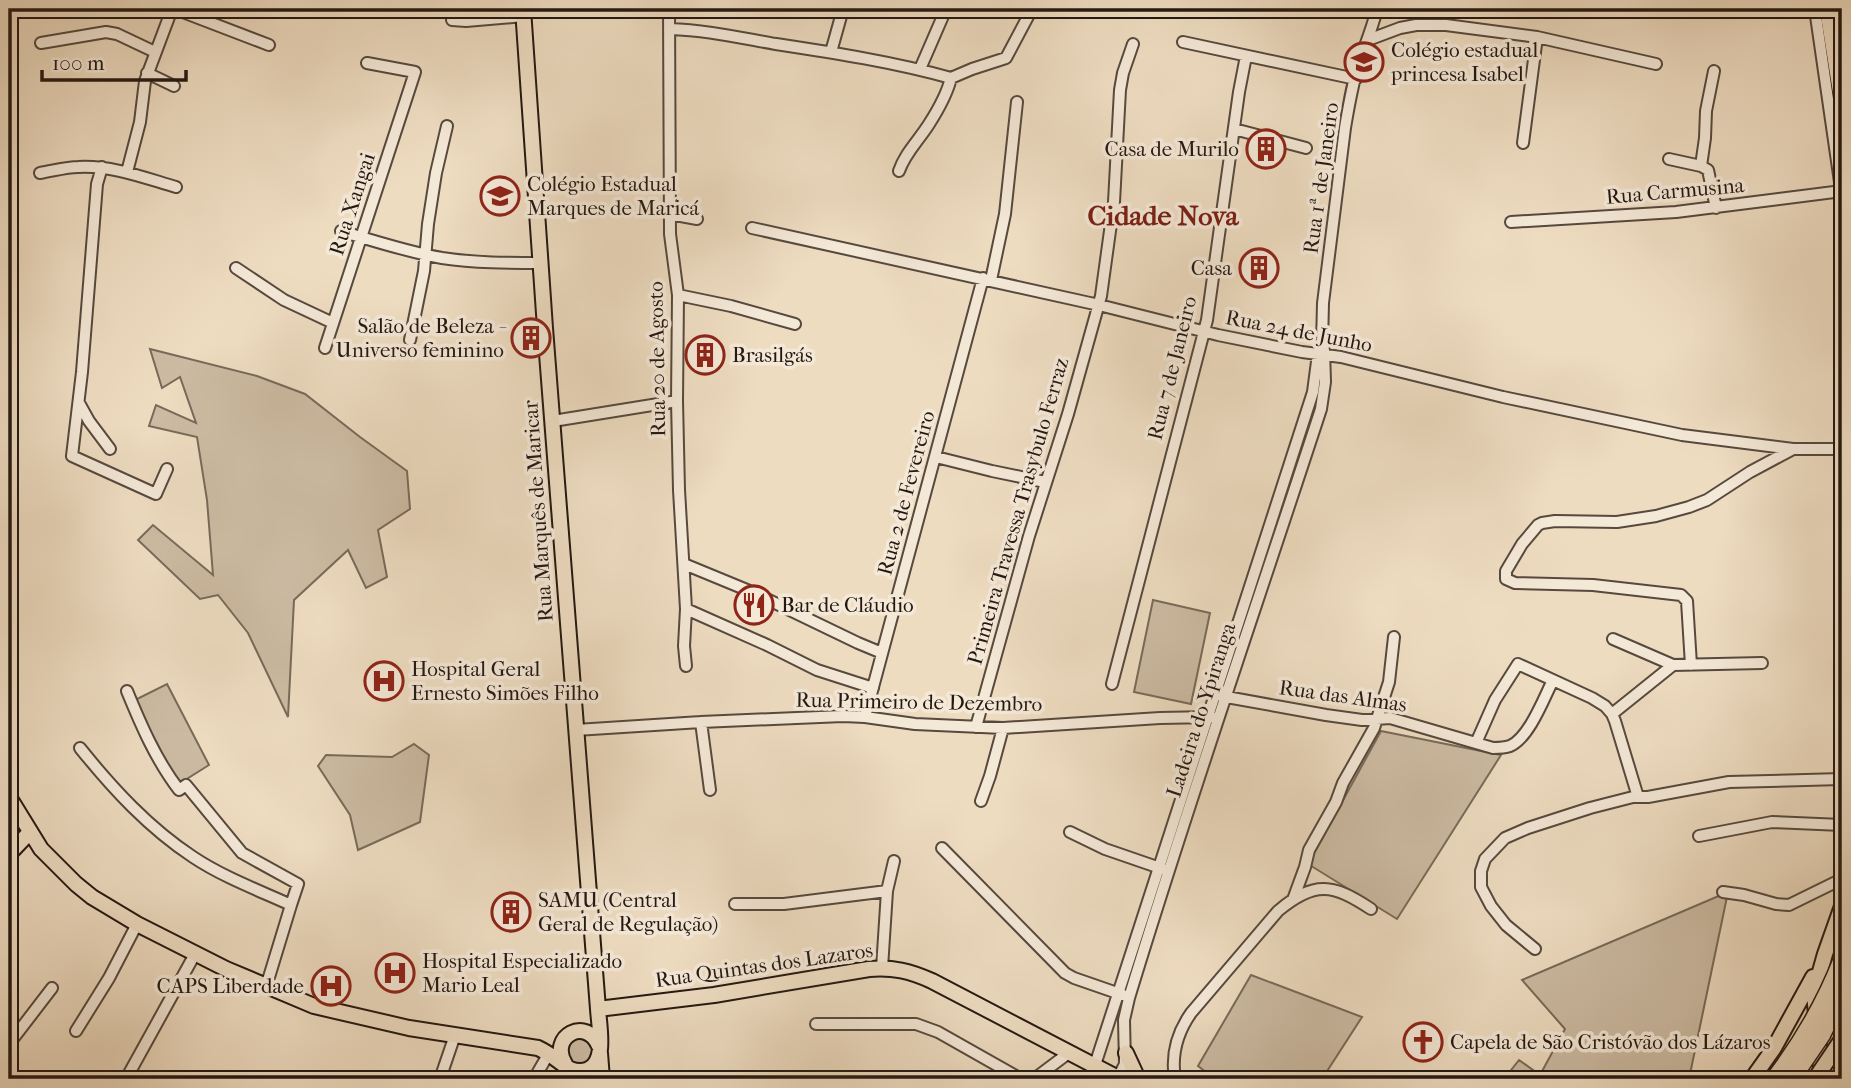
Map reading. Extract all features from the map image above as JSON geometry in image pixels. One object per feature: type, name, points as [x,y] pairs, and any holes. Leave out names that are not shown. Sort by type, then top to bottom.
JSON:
[{"type":"highway","points":[[1774,1079],[1810,1028],[1842,960]]},
{"type":"highway","points":[[1792,1079],[1822,1034],[1842,993]]},
{"type":"main road","points":[[1828,9],[1842,105]]},
{"type":"main road","name":"Rua Marquês de Maricar","points":[[523,13],[602,1079]]},
{"type":"main road","points":[[9,797],[29,833],[56,866],[76,884],[137,924],[195,954],[314,1006],[374,1021],[543,1051],[573,1070],[586,1071],[596,1064],[600,1050],[591,1034],[580,1031],[573,1032],[543,1051]]},
{"type":"main road","points":[[9,854],[29,833]]},
{"type":"main road","points":[[1822,1079],[1815,993],[1842,906]]},
{"type":"main road","points":[[1752,1079],[1774,1048],[1825,954]]},
{"type":"main road","name":"Rua Quintas dos Lazaros","points":[[598,1009],[714,995],[893,968],[918,975],[1119,1078]]},
{"type":"main road","points":[[581,1079],[566,1066],[560,1047],[562,1041],[598,1009]]},
{"type":"main road","points":[[1815,1079],[1842,1036],[1830,1034],[1816,1024]]},
{"type":"main road","points":[[1126,1053],[1138,1079]]},
{"type":"street","points":[[127,172],[140,122],[147,74],[174,9],[269,45]]},
{"type":"street","name":"Rua 20 de Agosto","points":[[669,9],[670,214],[671,247],[678,295],[678,490],[687,609],[684,646],[686,666]]},
{"type":"street","points":[[831,52],[843,9],[850,9]]},
{"type":"street","points":[[920,69],[946,9]]},
{"type":"street","points":[[670,29],[831,52],[920,69],[951,78],[1006,58],[1032,9]]},
{"type":"street","name":"Rua 1ª de Janeiro","points":[[1322,351],[1323,303],[1345,128],[1361,58],[1377,9]]},
{"type":"street","points":[[1815,9],[1842,197]]},
{"type":"street","points":[[452,20],[466,21],[523,13]]},
{"type":"street","points":[[1368,40],[1400,28],[1433,25],[1462,27],[1537,37],[1656,64]]},
{"type":"street","points":[[41,43],[106,32],[117,34],[155,52]]},
{"type":"street","points":[[1523,143],[1537,37]]},
{"type":"street","points":[[1183,43],[1356,79]]},
{"type":"street","name":"Primeira Travessa Trasybulo Ferraz","points":[[976,727],[1101,296],[1114,202],[1120,90],[1133,44]]},
{"type":"street","name":"Rua 7 de Janeiro","points":[[1112,684],[1204,332],[1246,56]]},
{"type":"street","name":"Rua Xangai","points":[[325,348],[415,72],[367,63]]},
{"type":"street","points":[[1701,166],[1706,111],[1714,71]]},
{"type":"street","points":[[147,74],[174,86]]},
{"type":"street","points":[[899,171],[905,156],[935,114],[951,78]]},
{"type":"street","name":"Rua 2 de Fevereiro","points":[[865,717],[1005,215],[1017,102]]},
{"type":"street","points":[[410,340],[426,255],[432,199],[447,127]]},
{"type":"street","points":[[1234,129],[1306,148]]},
{"type":"street","points":[[1669,159],[1705,167],[1710,173],[1716,208]]},
{"type":"street","points":[[40,173],[71,167],[102,167],[176,187]]},
{"type":"street","points":[[102,167],[97,184],[79,403],[72,456],[156,494],[167,469]]},
{"type":"street","name":"Rua Carmusina","points":[[1511,222],[1642,215],[1842,191]]},
{"type":"street","points":[[670,214],[697,219]]},
{"type":"street","name":"Rua 24 de Junho","points":[[752,228],[987,279],[1204,332],[1322,351],[1503,397],[1682,435],[1793,449],[1842,450]]},
{"type":"street","points":[[341,231],[426,255],[500,263],[541,263]]},
{"type":"street","points":[[236,268],[284,299],[333,323]]},
{"type":"street","points":[[678,295],[795,324]]},
{"type":"street","name":"Ladeira do Ypiranga","points":[[1095,1065],[1123,995],[1318,394],[1322,351]]},
{"type":"street","points":[[553,421],[677,401]]},
{"type":"street","points":[[79,403],[110,449]]},
{"type":"street","points":[[1692,665],[1687,601],[1681,595],[1593,585],[1509,582],[1506,579],[1506,571],[1522,544],[1542,523],[1636,520],[1689,507],[1707,500],[1793,449]]},
{"type":"street","points":[[936,457],[1045,482]]},
{"type":"street","points":[[684,564],[752,592],[796,615],[882,653]]},
{"type":"street","points":[[687,609],[817,670],[873,688]]},
{"type":"street","points":[[1294,897],[1309,850],[1336,802],[1343,783],[1371,736],[1389,682],[1394,637]]},
{"type":"street","points":[[1613,639],[1673,665],[1762,663]]},
{"type":"street","points":[[1476,743],[1495,701],[1518,664],[1605,706],[1612,714],[1638,797]]},
{"type":"street","points":[[1612,714],[1673,665]]},
{"type":"street","name":"Rua das Almas","points":[[1220,696],[1326,716],[1362,720],[1390,718],[1500,748],[1513,745],[1527,730],[1553,680]]},
{"type":"street","points":[[127,691],[145,733],[179,790],[186,785],[243,853],[298,884],[266,987]]},
{"type":"street","name":"Rua Primeiro de Dezembro","points":[[576,730],[843,716],[976,727],[1213,717]]},
{"type":"street","points":[[701,722],[710,790]]},
{"type":"street","points":[[981,801],[1003,727]]},
{"type":"street","points":[[80,748],[124,799],[177,845],[209,866],[291,905]]},
{"type":"street","points":[[1535,948],[1506,925],[1485,895],[1480,879],[1485,859],[1500,843],[1517,833],[1590,808],[1638,797],[1729,782],[1842,779]]},
{"type":"street","points":[[1699,836],[1772,822],[1842,825]]},
{"type":"street","points":[[1070,832],[1105,849],[1164,869]]},
{"type":"street","points":[[942,848],[1065,973],[1123,995]]},
{"type":"street","points":[[881,968],[887,891],[894,861]]},
{"type":"street","points":[[1723,891],[1789,905],[1842,879]]},
{"type":"street","points":[[1175,1079],[1175,1051],[1181,1027],[1278,911],[1294,897],[1314,890],[1329,889],[1345,894],[1371,909]]},
{"type":"street","points":[[735,904],[793,904],[887,891]]},
{"type":"street","points":[[76,1031],[137,924]]},
{"type":"street","points":[[126,1079],[195,954]]},
{"type":"street","points":[[9,1044],[52,988]]},
{"type":"street","name":"Ladeira do Ypiranga","points":[[1119,1078],[1126,1053],[1123,995]]},
{"type":"street","points":[[816,1024],[916,1024],[938,1032],[1021,1079]]},
{"type":"street","points":[[440,1079],[455,1035]]},
{"type":"street","points":[[534,1079],[543,1051]]},
{"type":"street","points":[[1034,1079],[1070,1052]]},
{"type":"shaded area","points":[[150,349],[257,376],[305,394],[407,471],[410,509],[378,530],[387,577],[366,588],[348,550],[294,600],[288,717],[248,633],[218,595],[200,599],[138,540],[153,525],[213,575],[207,500],[197,437],[149,426],[156,405],[196,423],[180,377],[162,388]]},
{"type":"shaded area","points":[[1153,600],[1210,613],[1191,704],[1134,692]]},
{"type":"shaded area","points":[[167,684],[209,765],[177,785],[133,701]]},
{"type":"shaded area","points":[[1381,731],[1501,755],[1397,919],[1308,864]]},
{"type":"shaded area","points":[[414,744],[429,755],[420,822],[358,850],[350,815],[318,766],[326,755],[392,757]]},
{"type":"shaded area","points":[[1728,892],[1689,1079],[1504,1079],[1519,1060],[1540,1075],[1565,1029],[1522,980]]},
{"type":"shaded area","points":[[1251,975],[1362,1017],[1322,1079],[1215,1079],[1198,1066]]},
{"type":"shaded area","points":[[576,1038],[584,1040],[592,1048],[590,1058],[579,1063],[571,1062],[566,1047]]},
{"type":"place","name":"Colégio estadual princesa Isabel","points":[[1364,62]]},
{"type":"place","name":"Casa de Murilo","points":[[1266,149]]},
{"type":"place","name":"Colégio Estadual Marques de Maricá","points":[[500,196]]},
{"type":"place","name":"Casa","points":[[1259,268]]},
{"type":"place","name":"Salão de Beleza - Universo feminino","points":[[531,338]]},
{"type":"place","name":"Brasilgás","points":[[705,355]]},
{"type":"place","name":"Bar de Cláudio","points":[[754,605]]},
{"type":"place","name":"Hospital Geral Ernesto Simões Filho","points":[[384,681]]},
{"type":"place","name":"SAMU (Central Geral de Regulação)","points":[[511,912]]},
{"type":"place","name":"Hospital Especializado Mario Leal","points":[[395,973]]},
{"type":"place","name":"CAPS Liberdade","points":[[331,986]]},
{"type":"place","name":"Capela de São Cristóvão dos Lázaros","points":[[1423,1042]]},
{"type":"district","name":"Cidade Nova","points":[[1163,215]]}]
